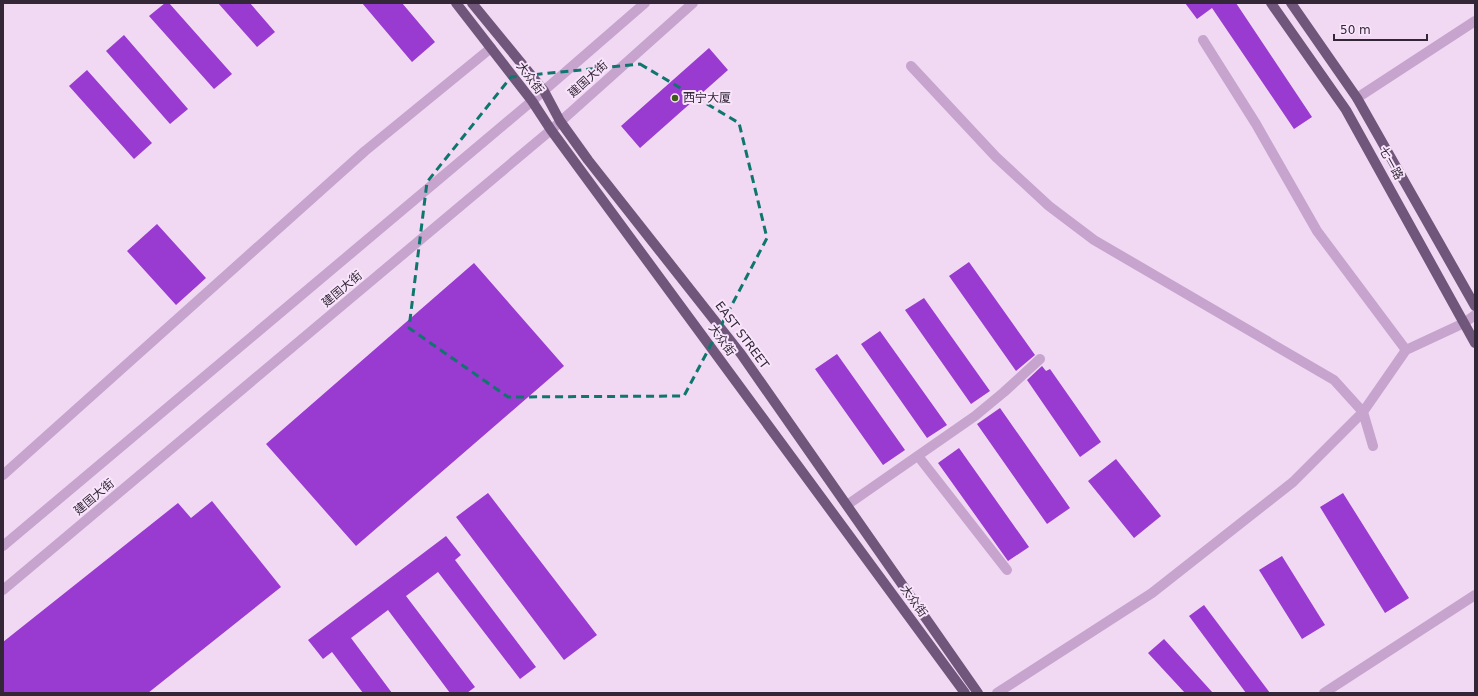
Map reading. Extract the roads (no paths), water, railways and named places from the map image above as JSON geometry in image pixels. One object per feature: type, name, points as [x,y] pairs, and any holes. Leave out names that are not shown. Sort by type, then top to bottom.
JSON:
[{"type":"main road","name":"大众街","points":[[456,3],[532,101],[551,130],[966,693]]},
{"type":"main road","name":"EAST STREET","points":[[472,3],[544,91],[560,121],[588,160],[741,354],[978,693]]},
{"type":"main road","name":"七一路","points":[[1271,3],[1346,110],[1475,343]]},
{"type":"main road","name":"七一路","points":[[1291,3],[1357,98],[1475,306]]},
{"type":"street","name":"建国大街","points":[[3,546],[544,91],[645,3]]},
{"type":"street","name":"建国大街","points":[[3,590],[551,130],[693,3]]},
{"type":"street","points":[[1357,98],[1475,21]]},
{"type":"street","points":[[1203,40],[1256,124],[1316,231],[1406,350]]},
{"type":"street","points":[[3,474],[365,151],[491,48]]},
{"type":"street","points":[[911,66],[996,157],[1055,211],[1094,240],[1334,380],[1363,412],[1373,446]]},
{"type":"street","points":[[996,693],[1152,593],[1293,482],[1363,412],[1406,350],[1464,323],[1475,315]]},
{"type":"street","points":[[847,504],[976,416],[1040,359]]},
{"type":"street","points":[[918,456],[1007,570]]},
{"type":"street","points":[[1324,693],[1475,595]]},
{"type":"place","name":"西宁大厦","points":[[675,98]]}]
